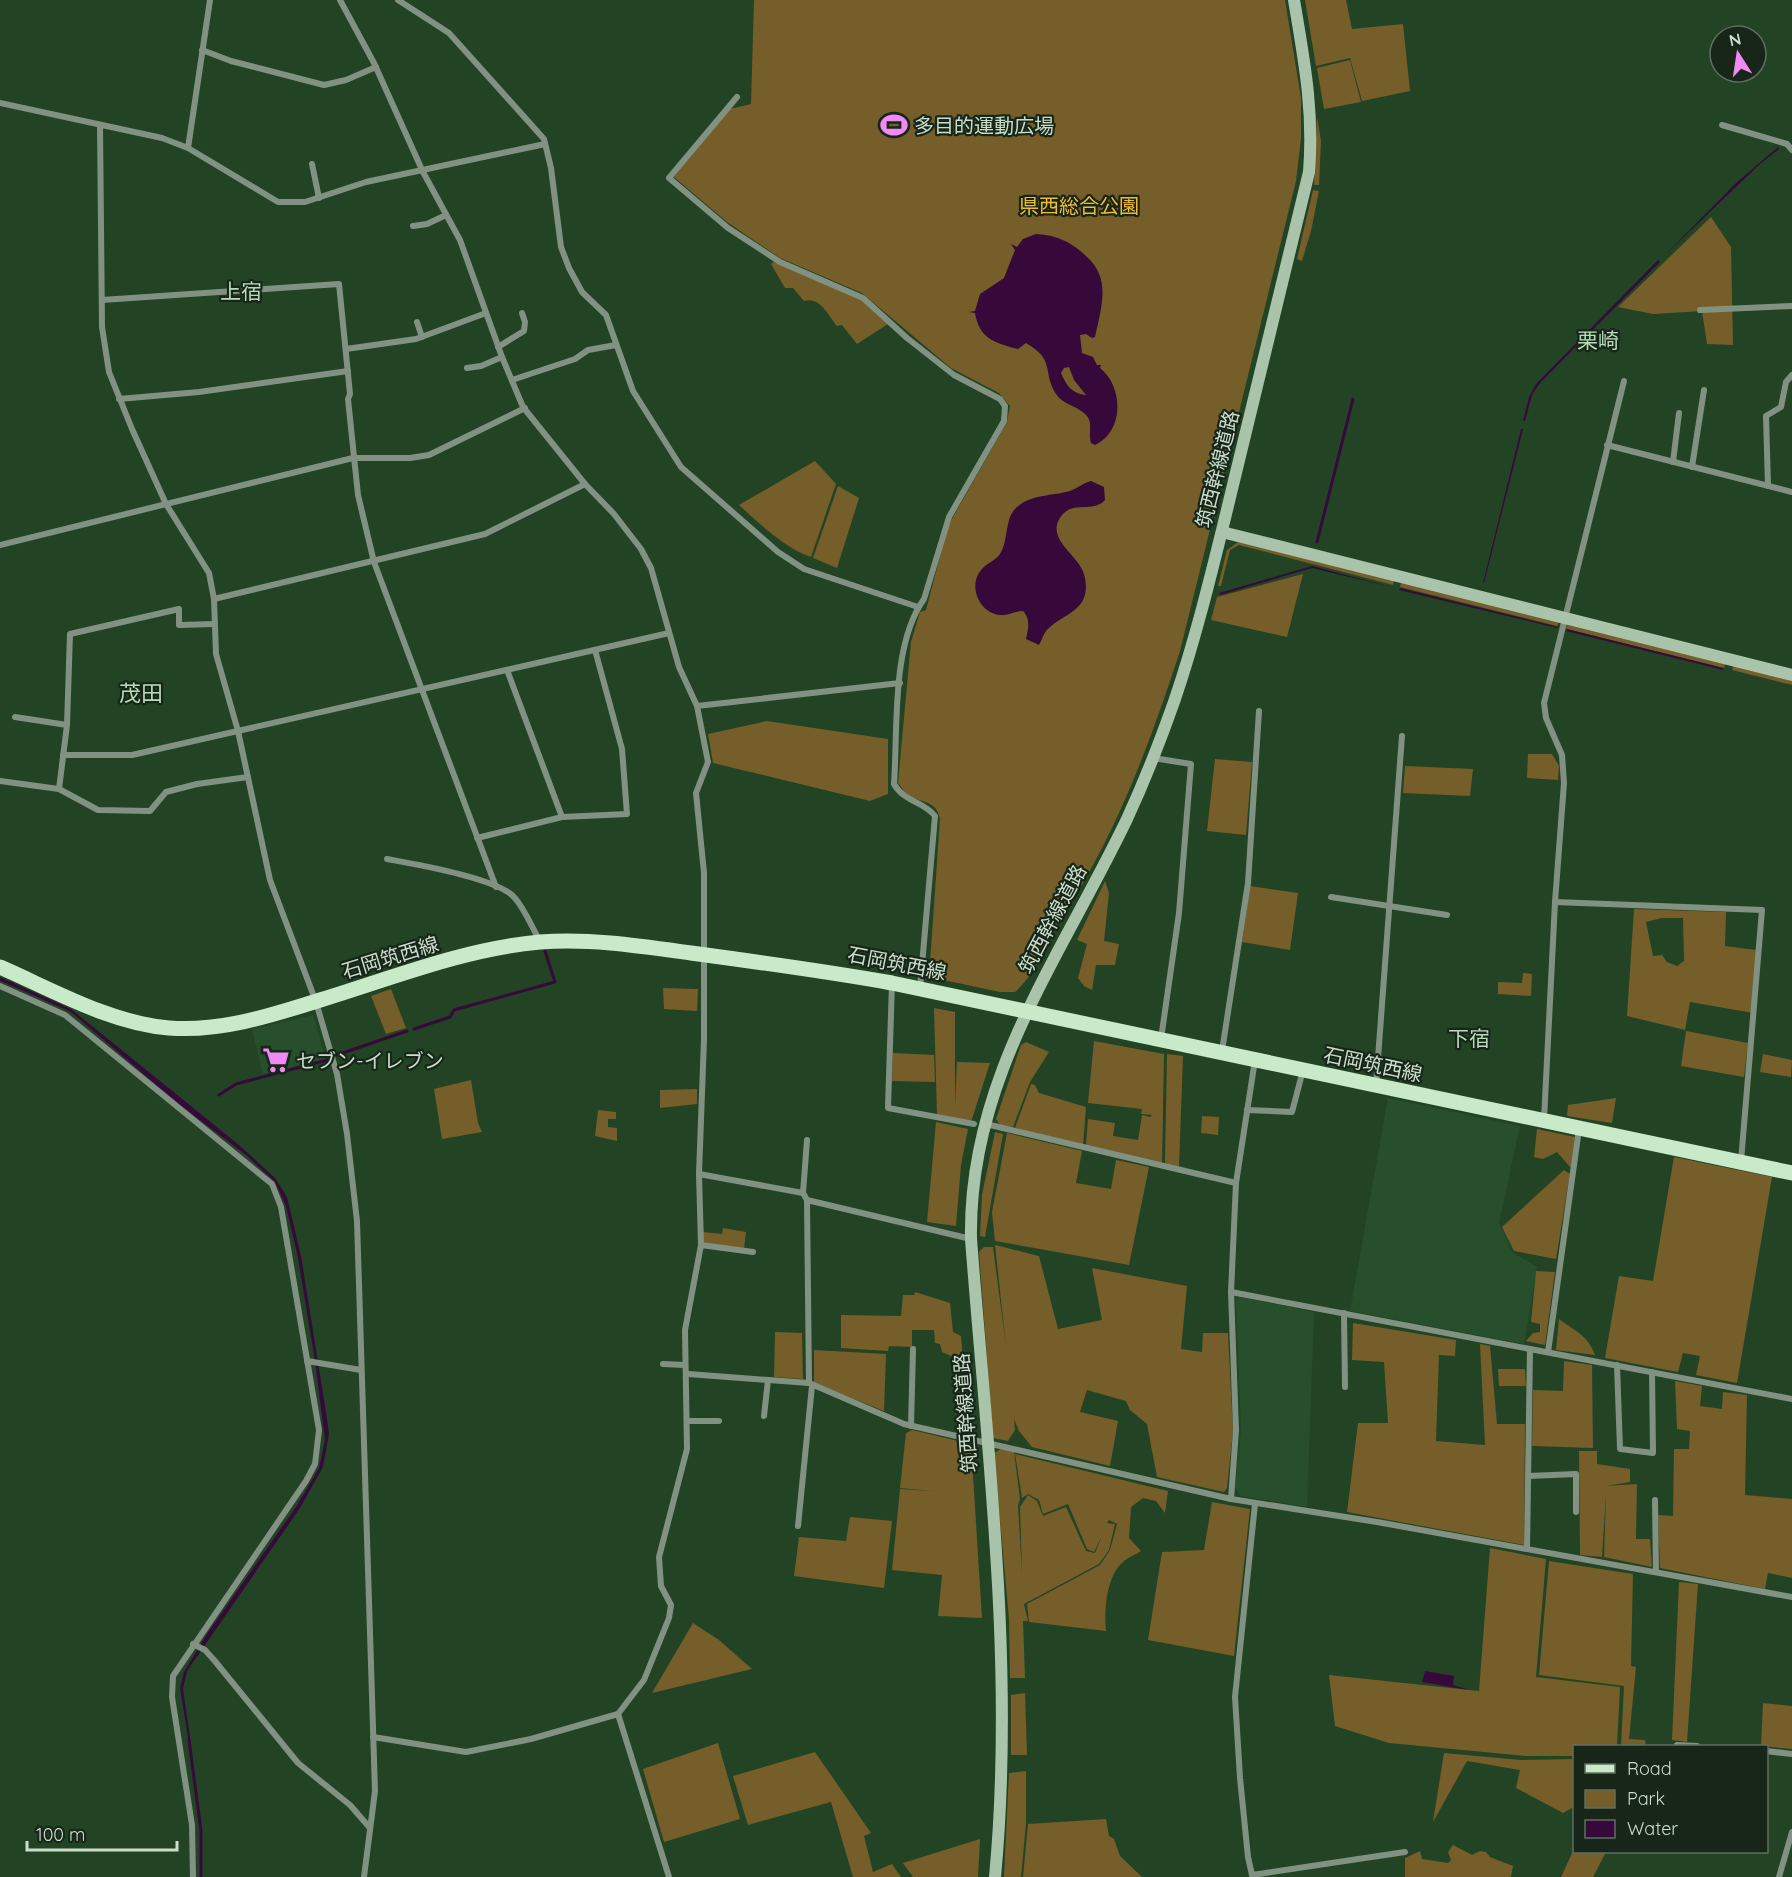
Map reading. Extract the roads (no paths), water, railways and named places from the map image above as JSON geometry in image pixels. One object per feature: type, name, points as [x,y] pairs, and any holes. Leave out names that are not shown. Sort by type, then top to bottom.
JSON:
[{"type":"main road","name":"石岡筑西線","points":[[0,967],[126,1019],[169,1028],[235,1024],[316,1002],[451,959],[505,946],[540,942],[600,942],[798,966],[920,988],[1792,1173]]},
{"type":"street","points":[[188,148],[210,0]]},
{"type":"street","points":[[340,0],[376,67],[423,172],[460,240],[498,347],[525,408],[585,484],[614,514],[641,549],[651,568],[679,667],[697,706],[708,762],[696,793],[704,873],[702,954],[704,1040],[699,1174],[701,1245],[685,1330],[685,1365],[688,1374],[687,1449],[659,1557],[661,1586],[671,1605],[669,1618],[644,1680],[618,1713],[531,1739],[466,1752],[373,1737]]},
{"type":"street","points":[[398,0],[449,33],[544,139],[551,168],[561,246],[569,268],[582,292],[606,315],[633,391],[681,467],[778,552],[804,569],[918,607]]},
{"type":"street","name":"筑西幹線道路","points":[[995,1877],[1001,1816],[1003,1704],[999,1602],[971,1239],[970,1199],[980,1124],[1026,1011],[1127,820],[1154,758],[1183,674],[1222,532],[1309,172],[1312,134],[1310,96],[1294,0]]},
{"type":"street","points":[[202,50],[231,61],[324,85],[346,80],[376,67]]},
{"type":"street","points":[[737,97],[669,178],[728,228],[780,262],[862,298],[946,368],[1000,399],[1005,406],[1004,421],[949,516],[924,599],[918,607],[906,641],[900,682],[894,784],[898,792],[928,807],[935,816],[920,988]]},
{"type":"street","points":[[0,103],[162,138],[188,148],[278,202],[305,202],[366,182],[423,172],[545,144]]},
{"type":"street","points":[[100,125],[102,327],[109,372],[166,504],[209,573],[214,599],[216,654],[238,731],[270,880],[316,1002],[337,1074],[347,1134],[357,1217],[375,1791],[364,1877]]},
{"type":"street","points":[[1722,125],[1787,144],[1792,150]]},
{"type":"street","points":[[312,164],[320,198]]},
{"type":"street","points":[[413,226],[427,224],[446,215]]},
{"type":"street","points":[[102,300],[339,284],[348,371],[353,458],[358,495],[374,562],[496,887]]},
{"type":"street","points":[[1700,310],[1792,306]]},
{"type":"street","points":[[498,347],[524,331],[525,322],[522,313]]},
{"type":"street","points":[[346,349],[398,343],[422,337],[486,314]]},
{"type":"street","points":[[417,322],[422,337]]},
{"type":"street","points":[[512,380],[575,359],[588,350],[616,345]]},
{"type":"street","points":[[467,368],[482,366],[502,357]]},
{"type":"street","points":[[119,399],[199,392],[348,371]]},
{"type":"street","points":[[1768,486],[1766,416],[1781,407],[1786,382],[1792,375]]},
{"type":"street","points":[[1544,1121],[1555,902],[1564,783],[1562,755],[1546,718],[1544,703],[1624,381]]},
{"type":"street","points":[[1692,467],[1704,390]]},
{"type":"street","points":[[0,545],[353,458],[400,458],[429,454],[525,408]]},
{"type":"street","points":[[1673,462],[1679,414]]},
{"type":"street","points":[[1607,445],[1792,492]]},
{"type":"street","points":[[214,599],[485,534],[585,484]]},
{"type":"street","points":[[1222,532],[1792,675]]},
{"type":"street","points":[[59,789],[67,724],[70,634],[179,609],[179,625],[215,624]]},
{"type":"street","points":[[63,755],[132,755],[669,633]]},
{"type":"street","points":[[477,838],[562,817],[627,814],[622,748],[595,650]]},
{"type":"street","points":[[507,670],[562,817]]},
{"type":"street","points":[[697,706],[900,682]]},
{"type":"street","points":[[1222,1052],[1248,883],[1259,711]]},
{"type":"street","points":[[15,717],[67,724]]},
{"type":"street","points":[[1376,1086],[1402,736]]},
{"type":"street","points":[[1154,758],[1191,764],[1179,913],[1161,1039]]},
{"type":"street","points":[[0,781],[59,789],[98,810],[150,811],[166,792],[197,783],[248,777]]},
{"type":"street","points":[[387,859],[433,868],[496,887],[514,897],[540,942]]},
{"type":"street","points":[[1331,897],[1447,915]]},
{"type":"street","points":[[1555,902],[1762,910],[1740,1162]]},
{"type":"street","points":[[892,983],[888,1108],[980,1124],[1236,1183]]},
{"type":"street","points":[[0,986],[65,1015],[272,1184],[281,1207],[319,1430],[315,1464],[306,1481],[173,1676],[171,1697],[192,1825],[193,1877]]},
{"type":"street","points":[[1231,1499],[1236,1430],[1231,1292],[1236,1183],[1255,1060]]},
{"type":"street","points":[[1247,1110],[1292,1113],[1302,1070]]},
{"type":"street","points":[[1548,1352],[1580,1128]]},
{"type":"street","points":[[798,1526],[810,1385],[807,1200],[803,1193],[807,1140]]},
{"type":"street","points":[[699,1174],[803,1193]]},
{"type":"street","points":[[807,1200],[971,1239]]},
{"type":"street","points":[[701,1245],[753,1252]]},
{"type":"street","points":[[1231,1292],[1792,1399]]},
{"type":"street","points":[[1344,1313],[1346,1387]]},
{"type":"street","points":[[1527,1549],[1530,1348]]},
{"type":"street","points":[[911,1426],[913,1349]]},
{"type":"street","points":[[307,1361],[362,1370]]},
{"type":"street","points":[[663,1365],[685,1365]]},
{"type":"street","points":[[1617,1365],[1620,1449],[1653,1453],[1652,1372]]},
{"type":"street","points":[[688,1374],[810,1385],[911,1426],[986,1441],[1255,1504],[1377,1522],[1792,1597]]},
{"type":"street","points":[[764,1416],[768,1380]]},
{"type":"street","points":[[688,1421],[719,1421]]},
{"type":"street","points":[[1528,1476],[1576,1474],[1576,1512]]},
{"type":"street","points":[[1655,1500],[1656,1572]]},
{"type":"street","points":[[1255,1504],[1235,1697],[1250,1876],[1405,1852]]},
{"type":"street","points":[[193,1644],[205,1650],[214,1660],[298,1763],[350,1805],[370,1828]]},
{"type":"street","points":[[618,1713],[669,1877]]},
{"type":"street","points":[[1768,1751],[1792,1754]]},
{"type":"street","points":[[1779,1877],[1792,1832]]},
{"type":"water","points":[[1778,147],[1779,149],[1760,164],[1664,256],[1736,183]]},
{"type":"water","points":[[1036,234],[1064,240],[1086,256],[1099,273],[1102,283],[1100,314],[1095,337],[1080,335],[1082,353],[1093,357],[1097,365],[1101,365],[1100,368],[1108,376],[1117,397],[1117,409],[1116,420],[1111,430],[1105,439],[1095,445],[1091,443],[1089,419],[1056,394],[1041,355],[1026,343],[1018,349],[995,342],[984,334],[975,313],[969,312],[975,311],[980,294],[1004,278],[1015,250],[1011,244],[1017,247],[1023,239]],"holes":[[[1069,367],[1074,380],[1086,395],[1073,391],[1067,385],[1061,373],[1064,368]]]},
{"type":"water","points":[[1658,260],[1660,262],[1540,383],[1532,395],[1525,421],[1523,421],[1529,397],[1536,384]]},
{"type":"water","points":[[1521,429],[1523,429],[1483,583]]},
{"type":"water","points":[[1091,481],[1104,487],[1105,500],[1095,506],[1068,510],[1058,523],[1057,531],[1065,547],[1082,570],[1086,589],[1084,598],[1075,610],[1047,630],[1039,645],[1026,639],[1028,621],[1023,611],[1000,615],[986,609],[981,604],[976,590],[978,575],[1000,554],[1010,517],[1017,507],[1029,500],[1070,491]]},
{"type":"water","points":[[1312,566],[1391,587],[1312,568],[1220,595],[1219,593]]},
{"type":"water","points":[[1400,588],[1558,627],[1399,590]]},
{"type":"water","points":[[1567,629],[1723,668],[1723,670],[1566,631]]},
{"type":"water","points":[[9,981],[71,1009],[239,1145],[275,1178],[287,1197],[301,1256],[329,1434],[323,1467],[300,1508],[187,1671],[183,1689],[191,1744],[189,1744],[180,1688],[184,1672],[207,1634],[296,1507],[319,1468],[325,1440],[298,1258],[286,1206],[275,1182],[246,1155],[180,1105],[71,1012],[8,984]]},
{"type":"water","points":[[1425,1671],[1454,1676],[1453,1685],[1469,1690],[1422,1682]]},
{"type":"waterway","points":[[1317,542],[1353,399]]},
{"type":"waterway","points":[[414,1029],[450,1017],[454,1010],[555,982],[545,951]]},
{"type":"waterway","points":[[0,979],[12,984]]},
{"type":"waterway","points":[[337,1055],[407,1031]]},
{"type":"waterway","points":[[219,1095],[236,1084],[327,1060]]},
{"type":"waterway","points":[[189,1740],[201,1831],[201,1877]]},
{"type":"place","name":"多目的運動広場","points":[[894,125]]},
{"type":"place","name":"セブン-イレブン","points":[[276,1060]]},
{"type":"district","name":"上宿","points":[[241,291]]},
{"type":"district","name":"栗崎","points":[[1598,340]]},
{"type":"district","name":"茂田","points":[[141,693]]},
{"type":"district","name":"下宿","points":[[1469,1038]]},
{"type":"park label","name":"県西総合公園","points":[[1079,205]]}]
